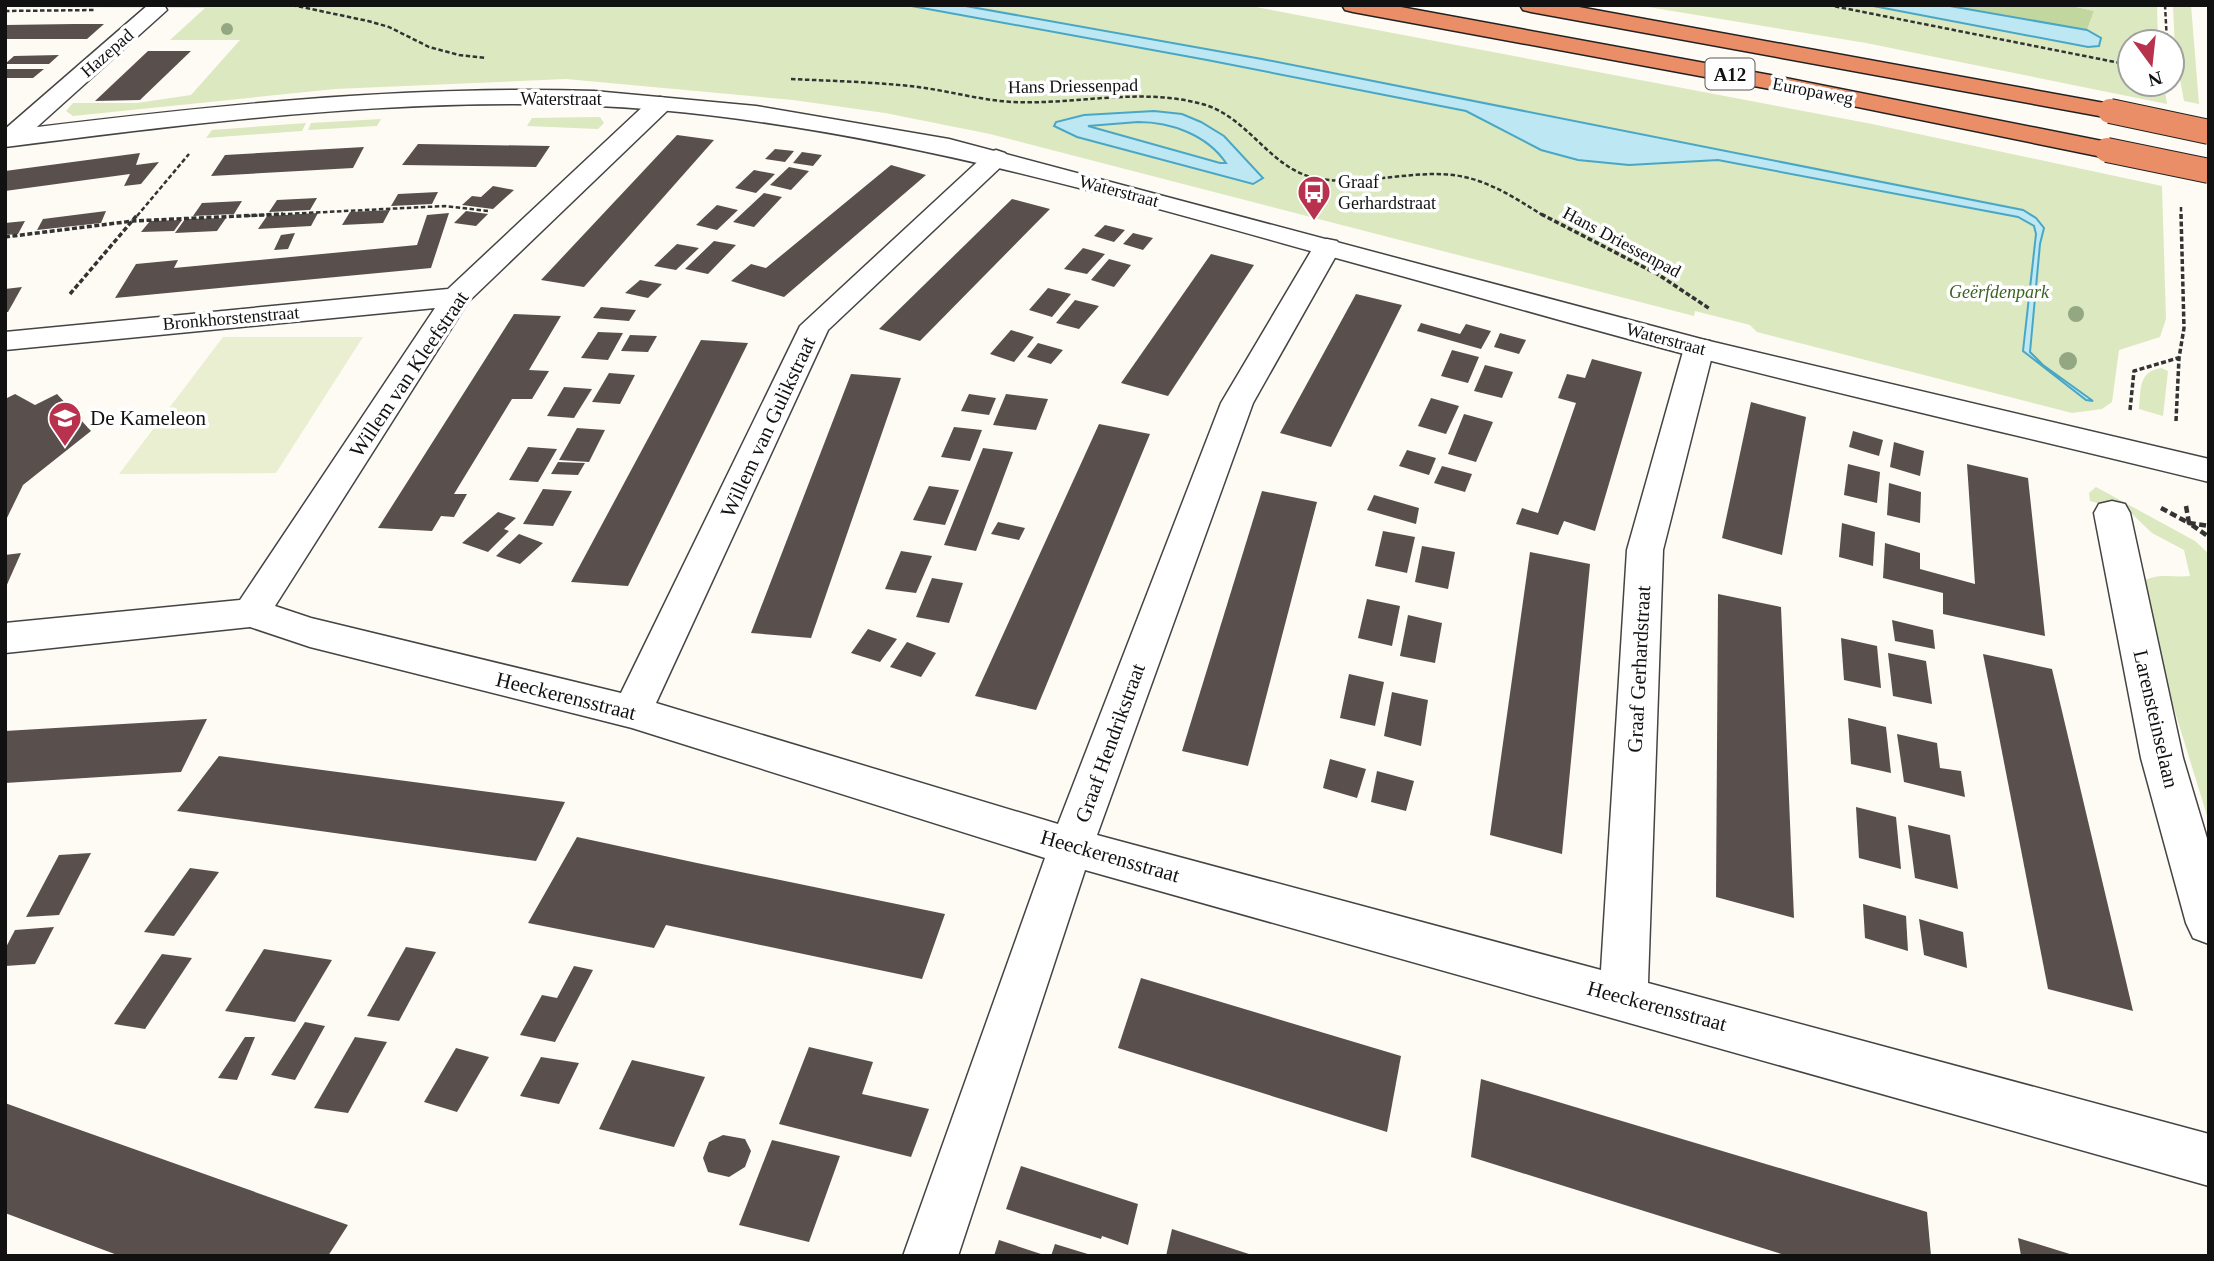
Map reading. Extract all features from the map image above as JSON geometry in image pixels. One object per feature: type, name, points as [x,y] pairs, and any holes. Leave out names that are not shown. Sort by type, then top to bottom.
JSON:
[{"type":"highway","name":"Europaweg","points":[[1353,5],[1756,79],[2209,171]]},
{"type":"highway","name":"Europaweg","points":[[1531,5],[2110,111],[2209,132]]},
{"type":"street","name":"Hazepad","points":[[7,139],[156,10]]},
{"type":"street","name":"Waterstraat","points":[[7,139],[223,114],[399,100],[610,99],[809,121],[996,158],[1699,348],[2194,467]]},
{"type":"street","name":"Willem van Kleefstraat","points":[[251,613],[457,297],[660,104]]},
{"type":"street","name":"Willem van Gulikstraat","points":[[632,712],[815,326],[996,158]]},
{"type":"street","name":"Graaf Hendrikstraat","points":[[930,1256],[1071,847],[1237,403],[1327,247]]},
{"type":"street","name":"Bronkhorstenstraat","points":[[19,339],[457,297]]},
{"type":"street","name":"Graaf Gerhardstraat","points":[[1623,996],[1645,550],[1699,348]]},
{"type":"street","name":"Larensteinselaan","points":[[2112,513],[2162,758],[2209,923]]},
{"type":"street","name":"Heeckerensstraat","points":[[5,638],[251,613],[310,632],[632,712],[1071,847],[1623,996],[2209,1160]]},
{"type":"path","points":[[292,5],[389,27],[442,51],[494,58]]},
{"type":"path","points":[[1828,5],[2116,62]]},
{"type":"path","points":[[2165,5],[2166,28]]},
{"type":"path","name":"Hazepad","points":[[5,11],[156,10]]},
{"type":"path","name":"Hans Driessenpad","points":[[789,79],[920,87],[999,101],[1150,98],[1185,100],[1223,111],[1236,119],[1280,161],[1296,172],[1312,178],[1349,181],[1432,173],[1483,181],[1514,196],[1563,228],[1661,276],[1699,300],[1717,316],[1721,329],[1699,348]]},
{"type":"path","points":[[19,339],[133,221],[223,114]]},
{"type":"path","points":[[2181,199],[2184,328],[2179,358],[2176,429],[2194,467],[2189,523],[2209,537]]},
{"type":"path","points":[[5,237],[133,221],[445,206],[541,218]]},
{"type":"path","points":[[2129,415],[2134,371],[2179,358]]},
{"type":"green space","name":"Geërfdenpark","points":[[5,5],[1245,5],[1872,124],[2162,186],[2166,319],[2160,337],[2119,350],[2112,402],[2102,409],[2072,413],[1757,332],[1750,325],[1695,311],[1694,316],[990,134],[885,113],[793,100],[566,79],[335,89],[73,116],[66,111],[73,103],[137,103],[191,95],[240,40],[170,40],[205,8]]},
{"type":"green space","points":[[1636,5],[1868,5],[2088,47],[2100,38],[2087,30],[2094,11],[2067,5],[2157,5],[2158,28],[2116,28],[2116,94],[1866,43]]},
{"type":"green space","points":[[1944,5],[2067,5],[2094,11],[2087,30]]},
{"type":"green space","points":[[2173,5],[2191,5],[2199,104],[2184,101],[2186,28],[2174,28]]},
{"type":"green space","points":[[2137,98],[2166,98],[2167,104]]},
{"type":"green space","points":[[600,117],[604,123],[598,129],[527,126],[532,118]]},
{"type":"green space","points":[[381,119],[377,126],[308,130],[311,123]]},
{"type":"green space","points":[[306,123],[302,131],[206,138],[212,130]]},
{"type":"green space","points":[[223,337],[363,337],[276,473],[119,474]]},
{"type":"green space","points":[[2161,368],[2168,371],[2163,416],[2139,409],[2144,377]]},
{"type":"green space","points":[[2096,487],[2195,541],[2209,554],[2209,822],[2139,595],[2141,582],[2148,579],[2160,576],[2190,576],[2184,550],[2152,533],[2130,512],[2090,501],[2089,493]]},
{"type":"water","points":[[906,5],[960,5],[1262,59],[2023,210],[2036,218],[2044,228],[2040,244],[2030,352],[2043,365],[2093,401],[2086,400],[2023,351],[2036,234],[2034,226],[2018,217],[1718,160],[1629,165],[1578,160],[1541,150],[1466,111]]},
{"type":"water","points":[[1868,5],[1944,5],[2087,30],[2101,38],[2099,46],[2088,47]]},
{"type":"water","points":[[1154,111],[1182,114],[1224,136],[1263,178],[1253,184],[1077,137],[1054,126],[1056,122],[1084,115]],"holes":[[[1163,124],[1199,138],[1226,163],[1088,126]]]},
{"type":"building","points":[[104,24],[87,39],[5,39],[5,25]]},
{"type":"building","points":[[148,51],[191,51],[140,100],[95,101]]},
{"type":"building","points":[[59,55],[49,64],[5,64],[14,56]]},
{"type":"building","points":[[5,69],[44,69],[33,78],[5,78]]},
{"type":"building","points":[[677,135],[714,140],[584,287],[541,280]]},
{"type":"building","points":[[418,144],[550,146],[536,167],[402,165]]},
{"type":"building","points":[[364,147],[353,168],[211,176],[225,155]]},
{"type":"building","points":[[775,149],[794,151],[785,162],[765,159]]},
{"type":"building","points":[[802,152],[822,155],[813,166],[793,163]]},
{"type":"building","points":[[140,153],[136,165],[159,162],[141,184],[124,186],[130,174],[5,191],[5,171]]},
{"type":"building","points":[[891,165],[926,175],[784,297],[731,281],[751,264],[766,268]]},
{"type":"building","points":[[789,167],[809,171],[791,190],[770,185]]},
{"type":"building","points":[[754,170],[775,174],[756,193],[735,188]]},
{"type":"building","points":[[493,186],[514,190],[493,209],[462,205],[472,196],[481,197]]},
{"type":"building","points":[[438,192],[432,204],[391,206],[398,194]]},
{"type":"building","points":[[764,193],[782,197],[754,227],[733,222]]},
{"type":"building","points":[[317,198],[310,210],[269,212],[277,200]]},
{"type":"building","points":[[1012,199],[1050,209],[920,341],[879,329]]},
{"type":"building","points":[[242,201],[234,214],[193,216],[202,203]]},
{"type":"building","points":[[717,205],[738,210],[717,230],[696,225]]},
{"type":"building","points":[[390,210],[383,223],[342,225],[350,212]]},
{"type":"building","points":[[106,211],[101,223],[37,230],[43,219]]},
{"type":"building","points":[[466,211],[488,214],[476,226],[454,223]]},
{"type":"building","points":[[318,213],[311,226],[258,229],[267,216]]},
{"type":"building","points":[[449,213],[431,268],[115,298],[136,264],[178,260],[174,268],[417,245],[427,215]]},
{"type":"building","points":[[226,218],[217,231],[175,233],[185,219]]},
{"type":"building","points":[[182,220],[174,231],[141,232],[150,221]]},
{"type":"building","points":[[25,221],[18,234],[5,235],[5,223]]},
{"type":"building","points":[[1105,225],[1125,230],[1114,242],[1094,236]]},
{"type":"building","points":[[295,233],[288,249],[274,250],[281,235]]},
{"type":"building","points":[[1133,233],[1153,238],[1143,250],[1123,244]]},
{"type":"building","points":[[714,241],[736,245],[708,274],[685,269]]},
{"type":"building","points":[[677,244],[699,248],[676,270],[654,266]]},
{"type":"building","points":[[1083,248],[1105,254],[1087,274],[1064,269]]},
{"type":"building","points":[[1211,254],[1254,265],[1168,396],[1121,383]]},
{"type":"building","points":[[1109,259],[1131,265],[1114,287],[1091,280]]},
{"type":"building","points":[[640,280],[662,284],[648,298],[625,293]]},
{"type":"building","points":[[22,287],[8,312],[5,312],[5,289]]},
{"type":"building","points":[[1048,288],[1071,294],[1052,317],[1029,310]]},
{"type":"building","points":[[1356,294],[1402,305],[1331,447],[1280,433]]},
{"type":"building","points":[[1075,300],[1099,306],[1079,329],[1056,323]]},
{"type":"building","points":[[601,307],[636,310],[629,321],[593,318]]},
{"type":"building","points":[[514,314],[561,316],[529,370],[549,371],[532,399],[512,399],[454,494],[467,494],[454,517],[441,516],[432,531],[378,528]]},
{"type":"building","points":[[1421,323],[1460,334],[1466,324],[1491,331],[1481,349],[1417,331]]},
{"type":"building","points":[[1011,330],[1034,337],[1014,362],[990,354]]},
{"type":"building","points":[[598,332],[623,333],[608,360],[581,358]]},
{"type":"building","points":[[1500,333],[1526,340],[1519,354],[1494,347]]},
{"type":"building","points":[[630,335],[657,336],[648,352],[621,351]]},
{"type":"building","points":[[701,340],[748,343],[628,586],[571,582]]},
{"type":"building","points":[[1038,343],[1063,350],[1051,364],[1027,357]]},
{"type":"building","points":[[1452,350],[1479,357],[1468,383],[1441,376]]},
{"type":"building","points":[[1592,359],[1642,372],[1595,531],[1564,521],[1558,535],[1516,524],[1522,508],[1538,513],[1576,403],[1558,398],[1567,374],[1585,378]]},
{"type":"building","points":[[1485,365],[1513,372],[1502,398],[1474,391]]},
{"type":"building","points":[[609,373],[635,375],[620,404],[592,402]]},
{"type":"building","points":[[851,374],[901,378],[811,638],[751,633]]},
{"type":"building","points":[[564,387],[592,389],[574,418],[547,416]]},
{"type":"building","points":[[15,394],[35,405],[57,394],[91,431],[23,485],[5,522],[5,399]]},
{"type":"building","points":[[969,394],[996,398],[989,415],[961,411]]},
{"type":"building","points":[[1006,394],[1048,399],[1036,430],[993,425]]},
{"type":"building","points":[[1431,398],[1459,406],[1446,434],[1418,426]]},
{"type":"building","points":[[1751,402],[1806,417],[1782,555],[1722,538]]},
{"type":"building","points":[[1464,414],[1493,422],[1476,462],[1448,454]]},
{"type":"building","points":[[1099,424],[1150,434],[1036,710],[975,696]]},
{"type":"building","points":[[954,427],[982,430],[970,461],[941,457]]},
{"type":"building","points":[[577,428],[605,430],[589,462],[559,460]]},
{"type":"building","points":[[1853,431],[1883,440],[1879,456],[1849,447]]},
{"type":"building","points":[[1894,442],[1924,451],[1920,476],[1890,467]]},
{"type":"building","points":[[528,447],[557,449],[538,482],[509,480]]},
{"type":"building","points":[[983,448],[1013,452],[976,551],[944,545]]},
{"type":"building","points":[[1407,450],[1436,458],[1429,475],[1399,466]]},
{"type":"building","points":[[558,462],[585,463],[578,475],[551,474]]},
{"type":"building","points":[[1848,464],[1880,472],[1877,503],[1844,495]]},
{"type":"building","points":[[1967,464],[2028,478],[2045,636],[1943,614],[1943,593],[1883,578],[1885,543],[1920,553],[1920,569],[1975,584]]},
{"type":"building","points":[[1442,466],[1472,474],[1465,492],[1434,483]]},
{"type":"building","points":[[1889,483],[1921,492],[1920,523],[1887,515]]},
{"type":"building","points":[[929,486],[959,490],[945,525],[913,520]]},
{"type":"building","points":[[543,489],[572,491],[553,526],[523,524]]},
{"type":"building","points":[[1262,491],[1317,502],[1248,766],[1182,751]]},
{"type":"building","points":[[1374,495],[1419,508],[1416,524],[1367,510]]},
{"type":"building","points":[[498,512],[516,518],[504,529],[509,531],[488,552],[462,543]]},
{"type":"building","points":[[998,522],[1025,528],[1019,540],[991,534]]},
{"type":"building","points":[[1842,523],[1875,532],[1873,566],[1839,557]]},
{"type":"building","points":[[1383,531],[1415,537],[1407,573],[1375,566]]},
{"type":"building","points":[[519,534],[543,543],[520,564],[496,556]]},
{"type":"building","points":[[1422,546],[1455,552],[1448,589],[1415,582]]},
{"type":"building","points":[[901,551],[932,556],[916,593],[885,589]]},
{"type":"building","points":[[1530,552],[1590,564],[1562,854],[1490,835]]},
{"type":"building","points":[[21,553],[5,589],[5,555]]},
{"type":"building","points":[[932,578],[963,583],[949,623],[916,617]]},
{"type":"building","points":[[1718,594],[1781,607],[1794,918],[1716,897]]},
{"type":"building","points":[[1367,599],[1400,606],[1392,646],[1358,638]]},
{"type":"building","points":[[1408,615],[1442,623],[1435,663],[1400,656]]},
{"type":"building","points":[[1892,620],[1933,630],[1935,649],[1895,641]]},
{"type":"building","points":[[868,629],[897,639],[880,662],[851,653]]},
{"type":"building","points":[[1841,638],[1877,646],[1881,688],[1844,680]]},
{"type":"building","points":[[907,642],[936,653],[921,677],[890,667]]},
{"type":"building","points":[[1888,653],[1926,661],[1932,704],[1893,696]]},
{"type":"building","points":[[1983,654],[2052,669],[2133,1011],[2048,989]]},
{"type":"building","points":[[1349,674],[1384,682],[1375,726],[1340,718]]},
{"type":"building","points":[[1392,692],[1428,700],[1421,746],[1384,736]]},
{"type":"building","points":[[1848,718],[1886,727],[1891,773],[1851,764]]},
{"type":"building","points":[[207,719],[181,772],[5,783],[5,731]]},
{"type":"building","points":[[1897,734],[1937,743],[1940,768],[1961,771],[1965,797],[1904,782]]},
{"type":"building","points":[[219,756],[565,802],[536,861],[177,811]]},
{"type":"building","points":[[1330,759],[1366,769],[1357,798],[1323,788]]},
{"type":"building","points":[[1377,771],[1414,781],[1406,811],[1371,802]]},
{"type":"building","points":[[1856,807],[1896,817],[1901,869],[1859,858]]},
{"type":"building","points":[[1908,825],[1950,835],[1958,889],[1915,878]]},
{"type":"building","points":[[577,837],[945,914],[922,979],[666,925],[654,948],[528,923]]},
{"type":"building","points":[[91,853],[59,915],[26,917],[59,855]]},
{"type":"building","points":[[190,868],[219,872],[174,936],[144,932]]},
{"type":"building","points":[[1863,904],[1906,916],[1908,951],[1865,938]]},
{"type":"building","points":[[1919,919],[1963,932],[1967,968],[1924,955]]},
{"type":"building","points":[[54,927],[35,964],[5,966],[5,949],[15,930]]},
{"type":"building","points":[[406,947],[436,952],[399,1021],[367,1016]]},
{"type":"building","points":[[264,949],[332,960],[295,1022],[225,1011]]},
{"type":"building","points":[[162,954],[192,958],[145,1029],[114,1024]]},
{"type":"building","points":[[574,966],[593,970],[555,1042],[520,1035],[542,995],[557,998]]},
{"type":"building","points":[[1141,978],[1401,1056],[1387,1132],[1118,1048]]},
{"type":"building","points":[[305,1022],[325,1026],[295,1080],[271,1075]]},
{"type":"building","points":[[245,1037],[255,1037],[237,1080],[218,1078]]},
{"type":"building","points":[[355,1037],[387,1042],[348,1113],[314,1108]]},
{"type":"building","points":[[809,1047],[873,1062],[862,1094],[929,1109],[911,1157],[779,1124]]},
{"type":"building","points":[[456,1048],[489,1057],[457,1112],[424,1102]]},
{"type":"building","points":[[541,1057],[579,1063],[559,1104],[520,1096]]},
{"type":"building","points":[[632,1060],[705,1077],[674,1147],[599,1129]]},
{"type":"building","points":[[1481,1079],[1927,1212],[1931,1256],[1788,1256],[1471,1157]]},
{"type":"building","points":[[5,1103],[348,1225],[328,1256],[120,1256],[5,1213]]},
{"type":"building","points":[[723,1135],[745,1139],[751,1151],[745,1167],[729,1177],[708,1172],[703,1158],[709,1142]]},
{"type":"building","points":[[772,1140],[840,1156],[809,1242],[739,1225]]},
{"type":"building","points":[[1021,1166],[1138,1204],[1128,1245],[1006,1209]]},
{"type":"building","points":[[1172,1229],[1252,1255],[1252,1256],[1166,1256]]},
{"type":"building","points":[[2018,1238],[2073,1255],[2073,1256],[2021,1256]]},
{"type":"building","points":[[999,1240],[1044,1255],[1044,1256],[994,1256]]},
{"type":"building","points":[[1055,1244],[1091,1255],[1091,1256],[1051,1256]]},
{"type":"place","name":"Graaf Gerhardstraat","points":[[1314,222]]},
{"type":"place","name":"De Kameleon","points":[[65,448]]}]
